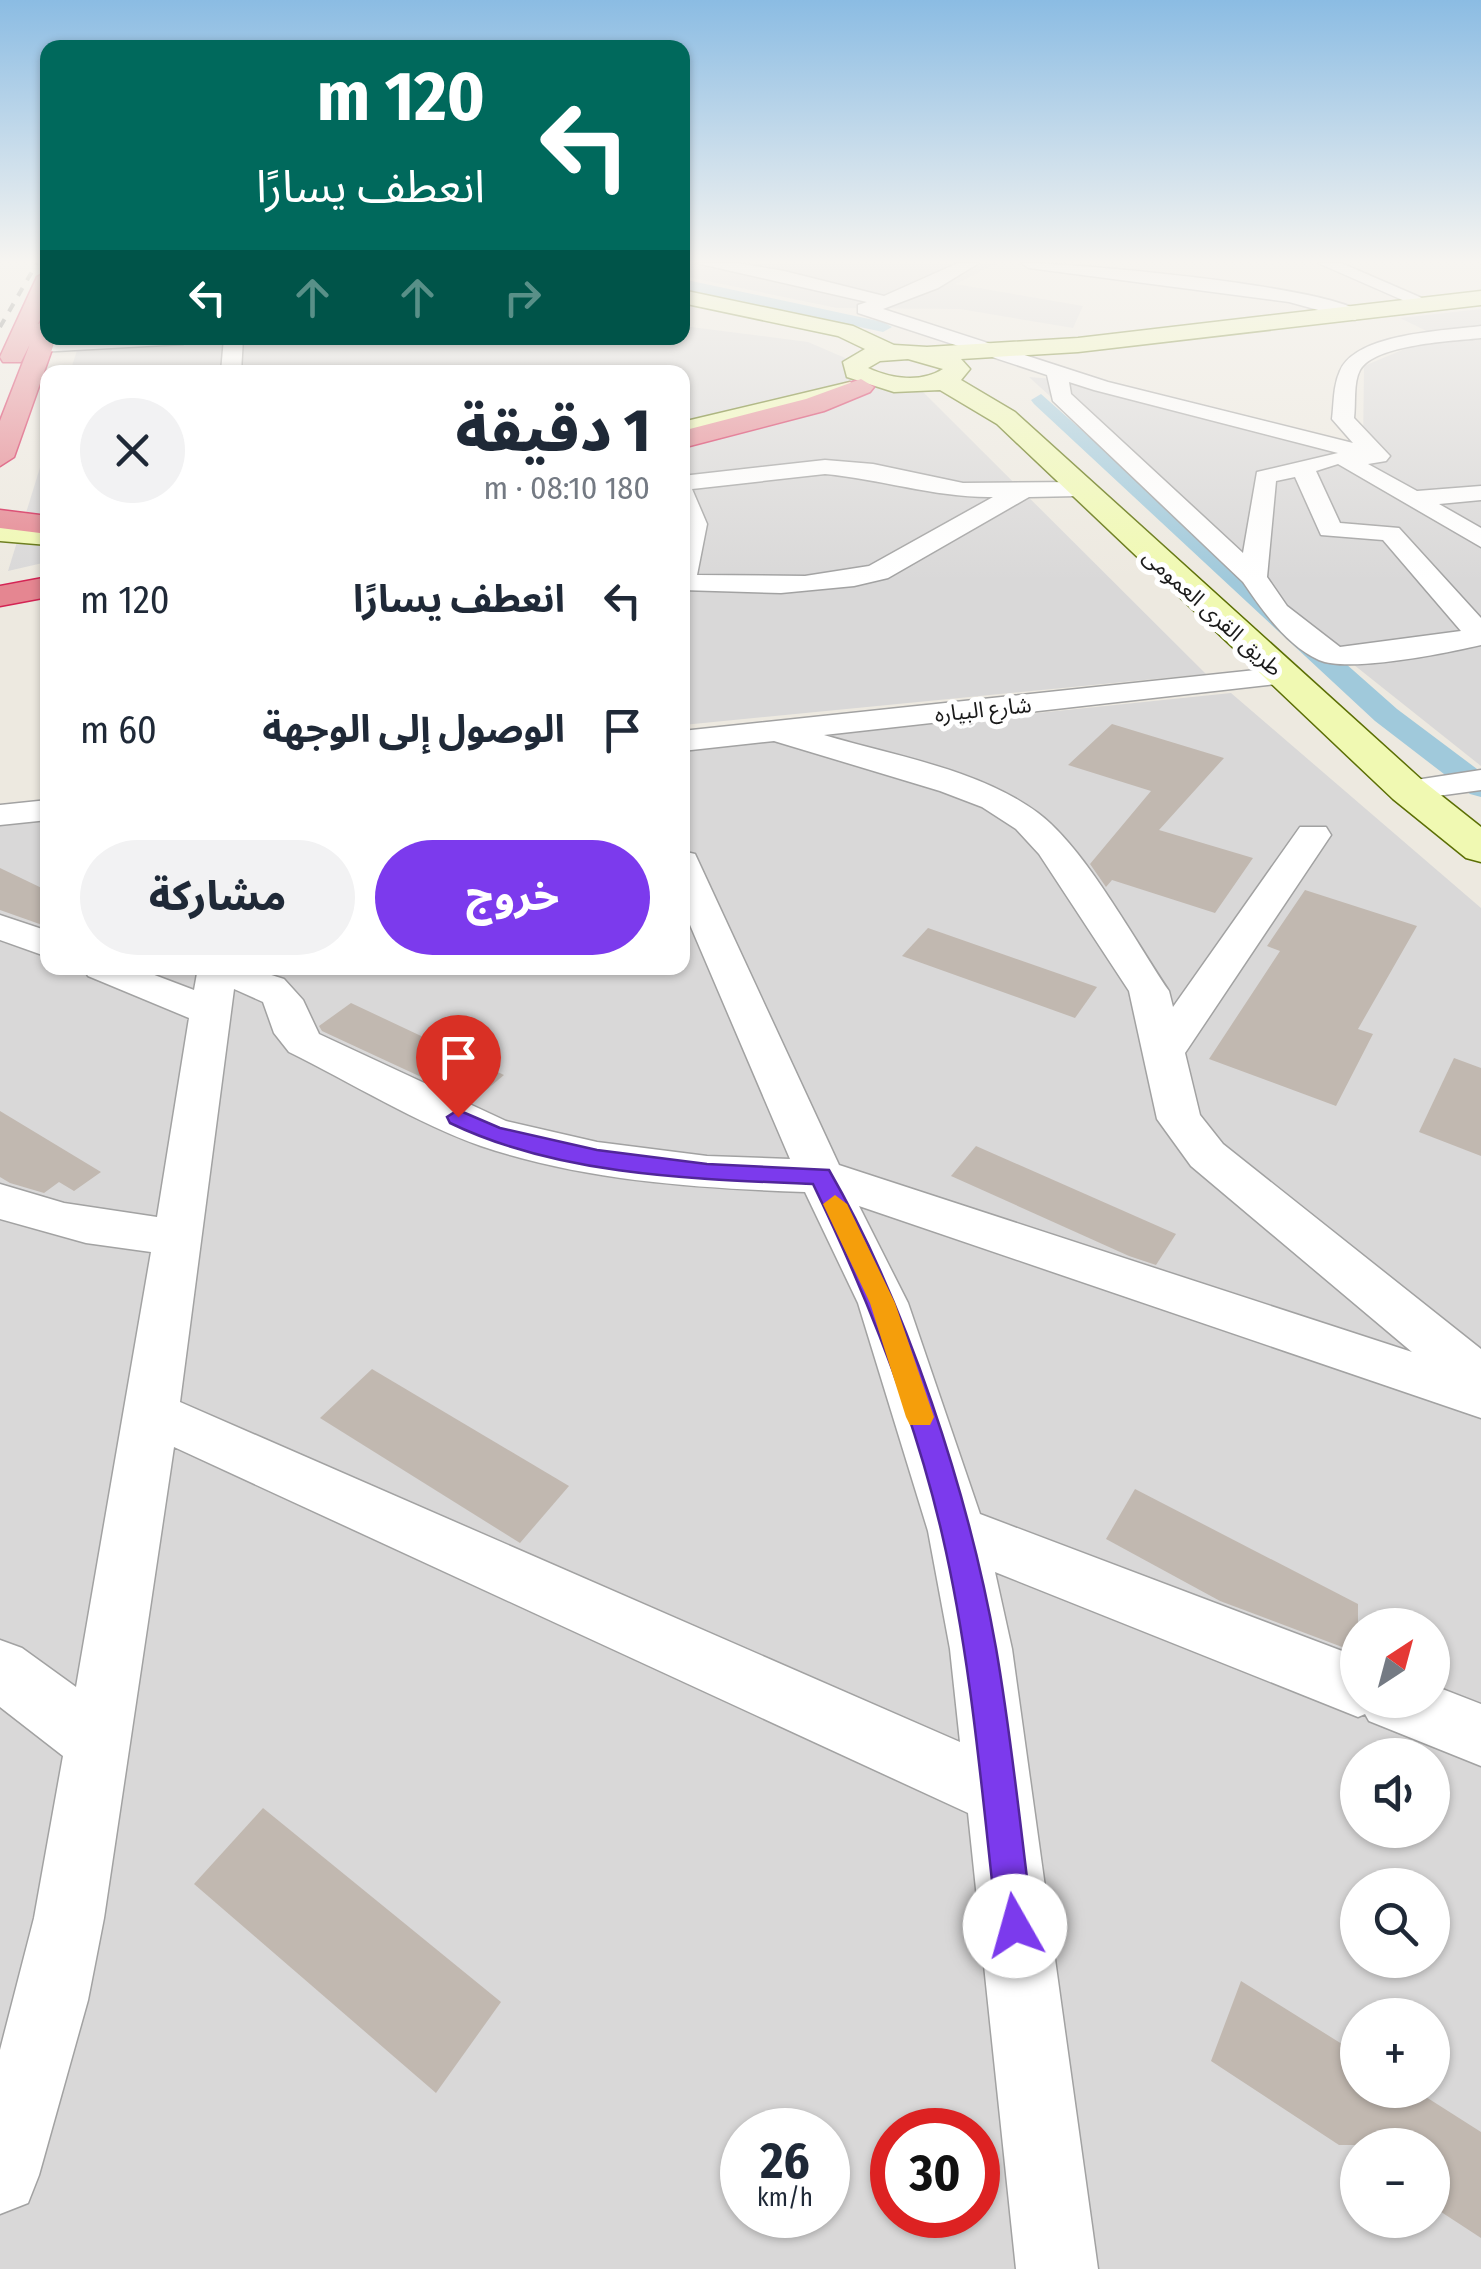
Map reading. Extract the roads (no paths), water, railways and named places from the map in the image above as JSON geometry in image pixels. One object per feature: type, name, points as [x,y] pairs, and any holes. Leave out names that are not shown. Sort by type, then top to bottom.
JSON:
[{"type":"highway","points":[[0,457],[32,369]]},
{"type":"highway","points":[[690,438],[815,405],[867,381]]},
{"type":"highway","points":[[690,407],[822,382]]},
{"type":"highway","points":[[0,518],[40,524]]},
{"type":"highway","points":[[0,596],[40,588]]},
{"type":"street","points":[[859,369],[867,381]]},
{"type":"street","points":[[690,428],[867,381],[931,369]]},
{"type":"street","name":"طريق القرى العمومى","points":[[943,369],[997,410],[1284,676],[1481,848]]},
{"type":"street","points":[[1044,369],[1378,456]]},
{"type":"street","points":[[1350,369],[1343,419],[1378,456]]},
{"type":"street","points":[[1057,373],[1061,396],[1253,577],[1277,612],[1326,653],[1340,656],[1469,641],[1477,635],[1390,533],[1330,530],[1302,466]]},
{"type":"street","points":[[690,416],[822,382],[867,381]]},
{"type":"street","points":[[1253,577],[1262,482],[1272,473],[1302,466],[1378,456]]},
{"type":"street","points":[[1345,458],[1481,539]]},
{"type":"street","points":[[690,481],[824,468],[872,472],[963,490],[1078,489]]},
{"type":"street","points":[[690,581],[792,587],[853,579],[878,572],[1022,491]]},
{"type":"street","points":[[1415,500],[1481,493]]},
{"type":"street","points":[[690,503],[696,524],[690,548]]},
{"type":"street","points":[[0,532],[40,535]]},
{"type":"street","points":[[0,547],[40,550]]},
{"type":"street","name":"شارع البياره","points":[[690,741],[1284,676]]},
{"type":"street","points":[[776,731],[952,784],[994,800],[1028,822],[1054,847],[1149,991],[1179,1120],[1207,1155],[1481,1379]]},
{"type":"street","points":[[1416,789],[1481,780]]},
{"type":"street","points":[[0,815],[40,811]]},
{"type":"street","points":[[1165,1050],[1312,836]]},
{"type":"street","points":[[690,892],[883,1303],[956,1531],[980,1649],[1057,2269]]},
{"type":"street","points":[[0,926],[40,943]]},
{"type":"street","points":[[148,975],[213,985],[237,977],[272,990],[283,1000],[290,1028],[304,1043],[494,1134],[707,1172],[821,1176],[1481,1396]]},
{"type":"street","points":[[0,2175],[52,2000],[152,1413],[174,1236],[213,985]]},
{"type":"street","points":[[0,1201],[49,1219],[109,1231],[174,1236]]},
{"type":"street","points":[[152,1413],[998,1793]]},
{"type":"street","points":[[956,1531],[1340,1680]]},
{"type":"street","points":[[0,1670],[96,1742]]},
{"type":"street","points":[[1437,1718],[1481,1735]]},
{"type":"waterway","points":[[1041,400],[1386,715],[1481,787]]}]
